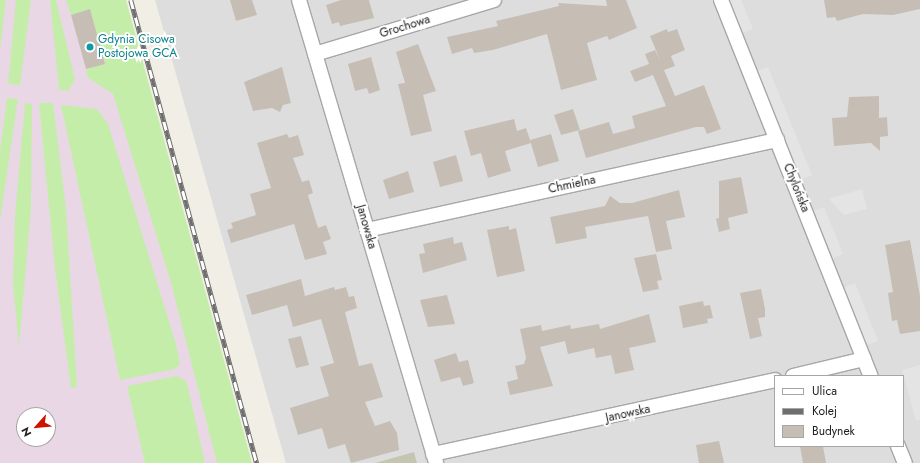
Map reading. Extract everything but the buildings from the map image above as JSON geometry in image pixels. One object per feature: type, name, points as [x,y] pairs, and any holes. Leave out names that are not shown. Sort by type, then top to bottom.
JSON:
[{"type":"street","name":"Janowska","points":[[299,0],[366,230],[435,458],[774,380]]},
{"type":"street","name":"Grochowa","points":[[315,54],[494,0]]},
{"type":"street","name":"Chylońska","points":[[721,0],[871,375]]},
{"type":"street","name":"Chmielna","points":[[366,230],[776,140]]},
{"type":"street","points":[[797,375],[864,359]]},
{"type":"street","points":[[898,447],[905,463]]},
{"type":"shaded area","points":[[0,0],[113,0],[239,463],[0,463]]},
{"type":"shaded area","points":[[155,0],[920,0],[920,463],[286,463]]},
{"type":"shaded area","points":[[729,0],[741,0],[753,29],[742,33]]},
{"type":"shaded area","points":[[768,67],[812,175],[801,179],[758,71]]},
{"type":"shaded area","points":[[862,189],[867,209],[844,215],[829,199]]},
{"type":"shaded area","points":[[824,207],[843,254],[833,258],[814,211]]},
{"type":"shaded area","points":[[855,283],[878,341],[867,345],[843,288]]},
{"type":"shaded area","points":[[920,365],[920,420],[916,421],[902,370]]},
{"type":"shaded area","points":[[414,452],[417,463],[375,463]]},
{"type":"green space","points":[[0,0],[6,0],[0,49]]},
{"type":"green space","points":[[16,0],[31,0],[20,85],[8,84]]},
{"type":"green space","points":[[50,0],[56,0],[75,80],[68,91],[59,90]]},
{"type":"green space","points":[[66,0],[126,0],[252,463],[217,463],[171,283],[113,94],[88,78],[86,69],[105,64],[90,10],[71,15]]},
{"type":"green space","points":[[7,98],[18,99],[0,220],[0,150]]},
{"type":"green space","points":[[25,103],[32,104],[31,208],[19,347],[13,285],[15,216]]},
{"type":"green space","points":[[39,103],[53,103],[66,208],[77,387],[71,388],[55,269]]},
{"type":"green space","points":[[61,105],[97,109],[108,124],[176,344],[180,364],[175,369],[120,380]]},
{"type":"green space","points":[[177,376],[186,381],[205,463],[145,463],[127,386]]},
{"type":"railway","points":[[131,0],[257,463]]},
{"type":"place","name":"Gdynia Cisowa Postojowa GCA","points":[[90,47]]}]
